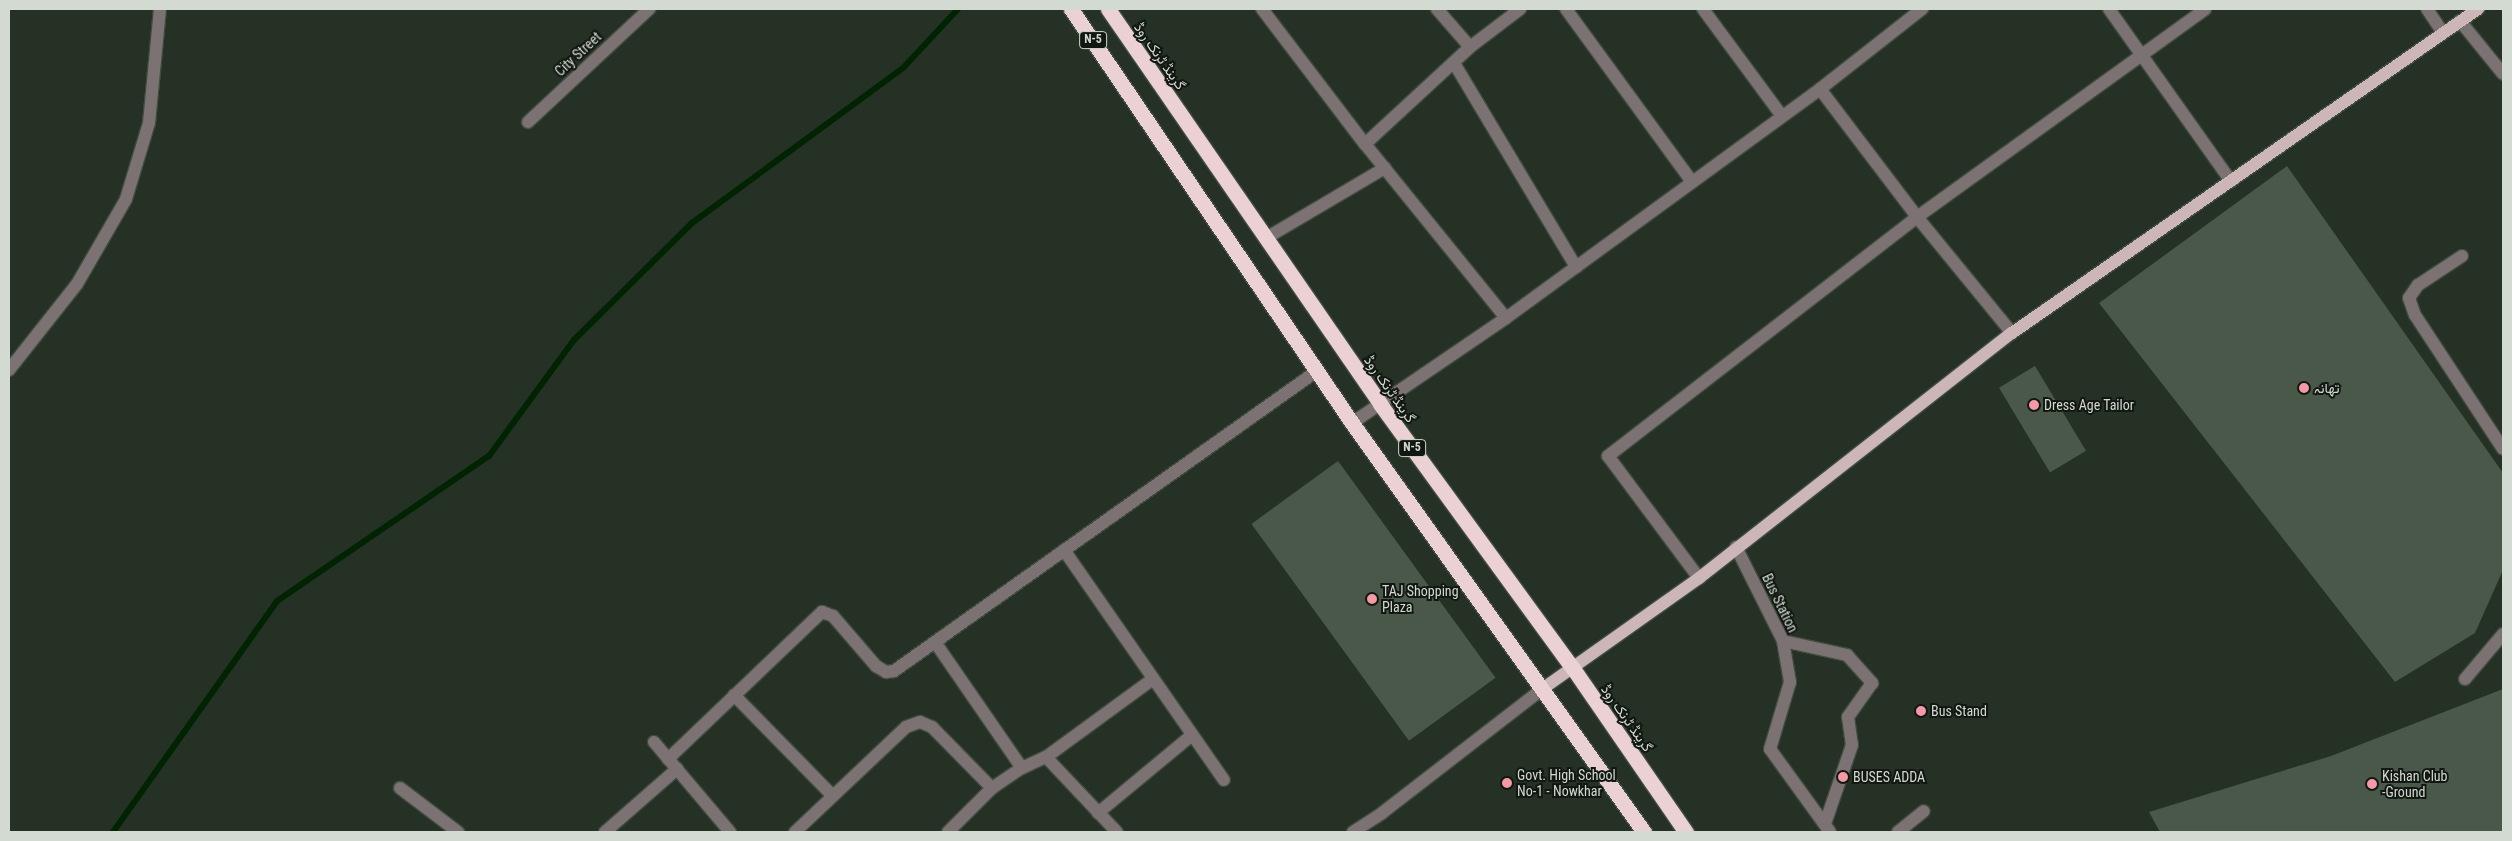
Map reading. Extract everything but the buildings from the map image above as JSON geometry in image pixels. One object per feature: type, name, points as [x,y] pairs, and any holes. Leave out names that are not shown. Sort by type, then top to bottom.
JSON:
[{"type":"highway","name":"N-5","points":[[1072,9],[1352,423],[1644,832]]},
{"type":"highway","name":"گرینڈ ٹرنک روڈ","points":[[1108,9],[1380,404],[1572,667],[1686,832]]},
{"type":"main road","points":[[1541,690],[1699,578],[1736,547],[2012,334],[2478,9]]},
{"type":"street","points":[[9,370],[77,284],[126,199],[149,123],[160,9]]},
{"type":"street","name":"City Street","points":[[528,122],[649,9]]},
{"type":"street","points":[[1262,9],[1384,168],[1506,318]]},
{"type":"street","points":[[1437,9],[1470,47]]},
{"type":"street","points":[[1366,144],[1470,47],[1520,9]]},
{"type":"street","points":[[1566,9],[1692,182]]},
{"type":"street","points":[[1703,9],[1782,116]]},
{"type":"street","points":[[1352,423],[1506,318],[1820,89],[1922,9]]},
{"type":"street","points":[[2109,9],[2231,181]]},
{"type":"street","points":[[1699,578],[1608,456],[1917,218],[2204,9]]},
{"type":"street","points":[[2427,9],[2443,33]]},
{"type":"street","points":[[2460,21],[2503,74]]},
{"type":"street","points":[[1454,63],[1576,267]]},
{"type":"street","points":[[1820,89],[1917,218],[2012,334]]},
{"type":"street","points":[[1266,238],[1384,168]]},
{"type":"street","points":[[2462,256],[2418,285],[2409,298],[2415,315],[2503,449]]},
{"type":"street","points":[[668,759],[822,612],[834,616],[876,666],[886,672],[894,671],[1317,371]]},
{"type":"street","name":"Bus Station","points":[[1736,547],[1783,641],[1790,682],[1770,749],[1828,828]]},
{"type":"street","points":[[1064,550],[1224,780]]},
{"type":"street","points":[[2465,679],[2503,634]]},
{"type":"street","points":[[1783,641],[1847,655],[1872,683],[1848,717],[1852,745],[1828,828]]},
{"type":"street","points":[[935,642],[1022,768]]},
{"type":"street","points":[[948,832],[992,788],[1022,768],[1046,757],[1153,679]]},
{"type":"street","points":[[1353,832],[1382,813],[1541,690]]},
{"type":"street","points":[[734,695],[833,796]]},
{"type":"street","points":[[795,832],[906,727],[920,722],[932,727],[992,788]]},
{"type":"street","points":[[1098,814],[1192,734]]},
{"type":"street","points":[[654,742],[730,832]]},
{"type":"street","points":[[1046,757],[1117,832]]},
{"type":"street","points":[[605,832],[677,769]]},
{"type":"street","points":[[400,788],[458,832]]},
{"type":"street","points":[[1898,832],[1924,811]]},
{"type":"waterway","points":[[113,832],[277,601],[489,456],[574,340],[692,223],[903,68],[958,9]]},
{"type":"place","name":"تھانہ","points":[[2304,388]]},
{"type":"place","name":"Dress Age Tailor","points":[[2034,405]]},
{"type":"place","name":"TAJ Shopping Plaza","points":[[1372,599]]},
{"type":"place","name":"Bus Stand","points":[[1921,711]]},
{"type":"place","name":"BUSES ADDA","points":[[1843,777]]},
{"type":"place","name":"Govt. High School No-1 - Nowkhar","points":[[1507,783]]},
{"type":"place","name":"Kishan Club -Ground","points":[[2372,784]]}]
